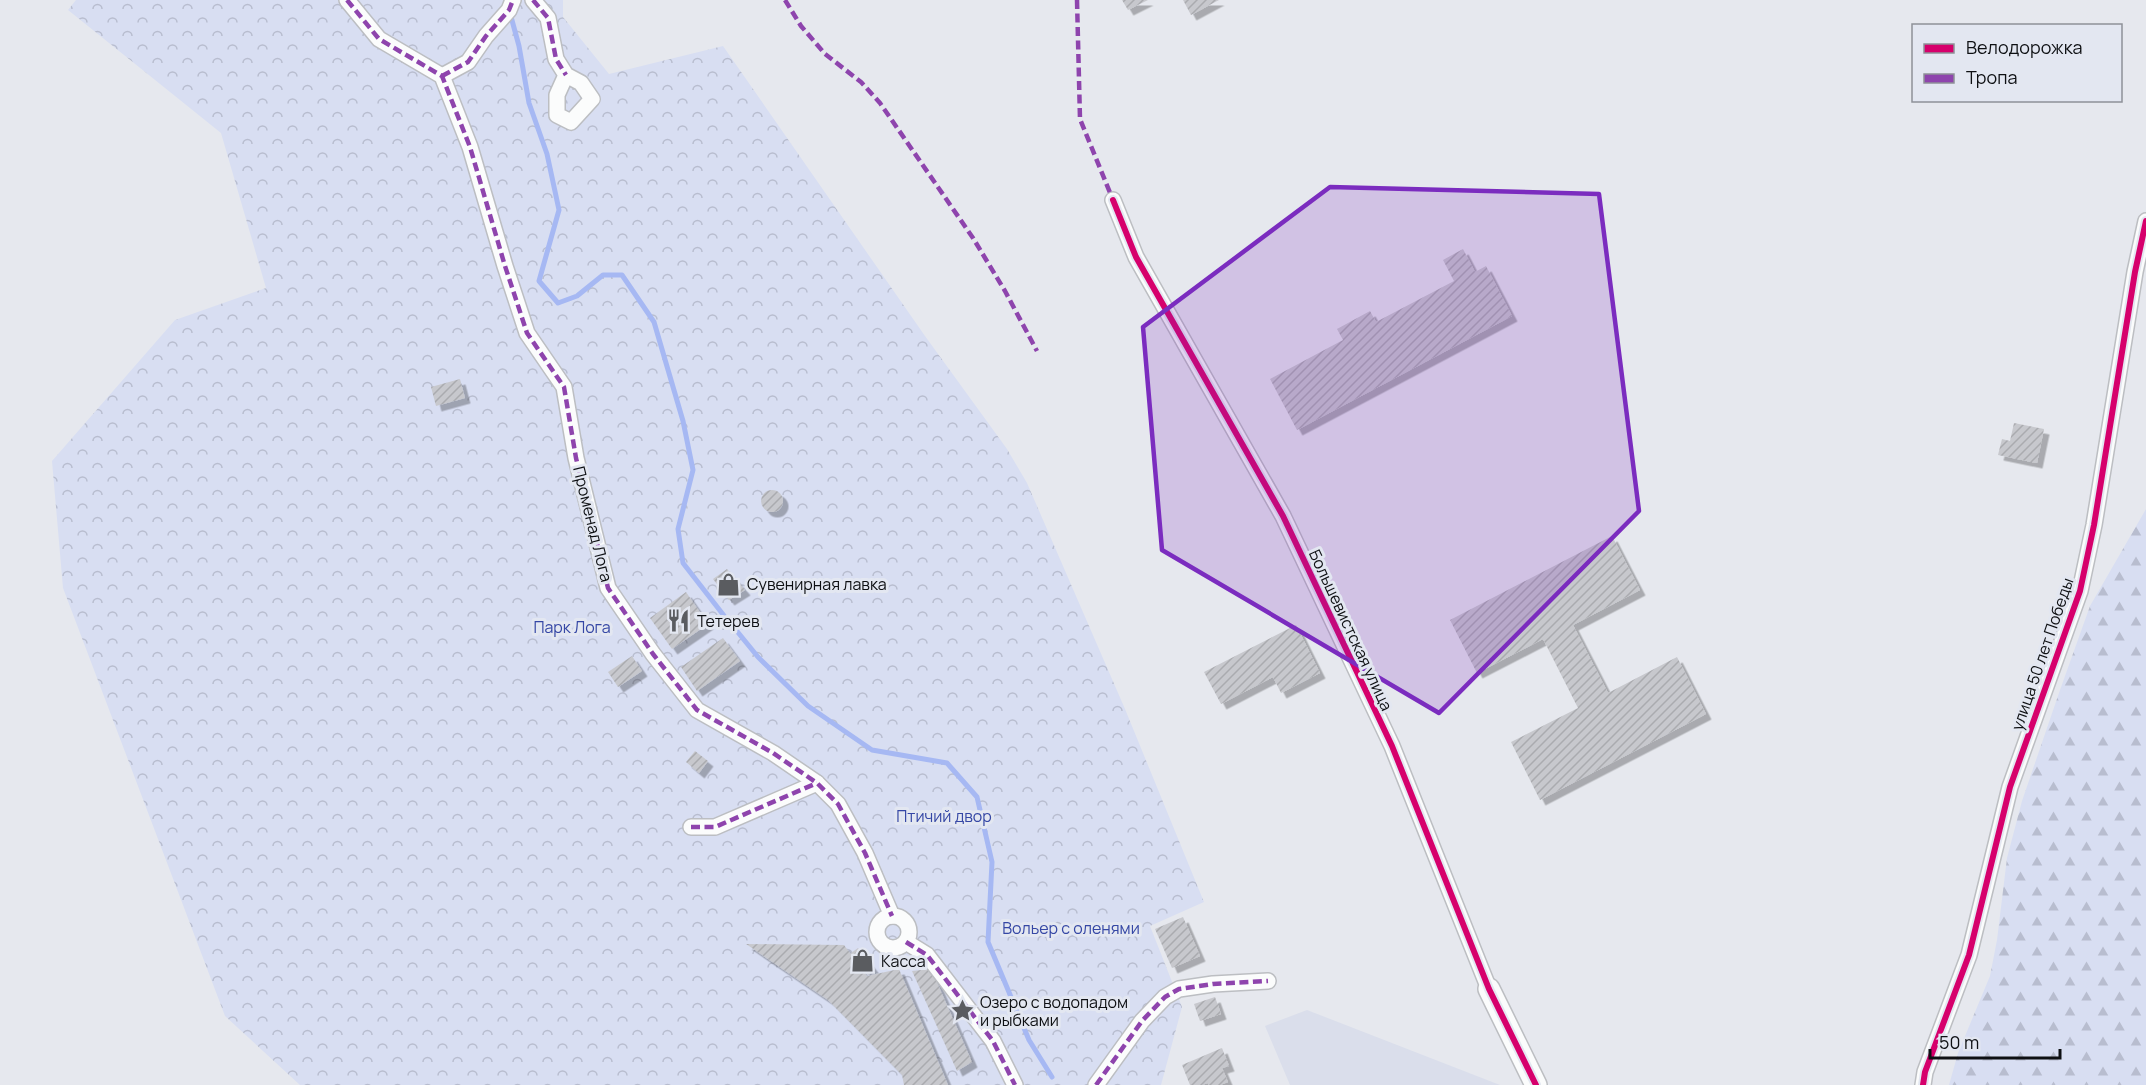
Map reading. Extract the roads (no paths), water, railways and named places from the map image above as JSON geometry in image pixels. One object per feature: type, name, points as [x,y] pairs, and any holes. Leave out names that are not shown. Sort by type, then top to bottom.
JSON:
[{"type":"street","points":[[347,0],[379,39],[442,76],[468,62],[486,36],[509,10],[513,0]]},
{"type":"street","points":[[533,0],[548,18],[556,59],[566,75]]},
{"type":"street","name":"Променад Лога","points":[[442,76],[470,147],[527,333],[564,387],[576,458],[608,588],[653,654],[697,710],[773,753],[817,783],[838,804],[865,853],[892,916]]},
{"type":"street","name":"Большевистская улица","points":[[1113,200],[1136,257],[1288,527],[1392,746],[1489,989],[1536,1085]]},
{"type":"street","name":"улица 50 лет Победы","points":[[1923,1085],[1925,1072],[1969,955],[2010,787],[2080,591],[2094,525],[2135,272],[2146,221]]},
{"type":"street","points":[[691,827],[715,827],[817,783]]},
{"type":"street","points":[[892,916],[901,918],[908,926],[906,942],[897,948],[886,947],[878,940],[878,925],[885,918],[892,916]]},
{"type":"street","points":[[906,942],[927,955],[993,1041],[1015,1085]]},
{"type":"street","points":[[1096,1085],[1143,1021],[1165,997],[1179,989],[1268,981]]},
{"type":"waterway","points":[[510,13],[519,46],[529,103],[547,154],[559,210],[539,281],[558,303],[577,296],[603,275],[622,275],[654,322],[683,421],[693,470],[678,529],[683,563],[725,617]]},
{"type":"waterway","points":[[736,630],[758,657],[808,706],[872,750],[947,763],[977,797],[992,862],[988,942],[1029,1040],[1052,1077]]},
{"type":"place","name":"Сувенирная лавка","points":[[729,584]]},
{"type":"place","name":"Тетерев","points":[[679,621]]},
{"type":"place","name":"Касса","points":[[863,961]]},
{"type":"place","name":"Озеро с водопадом и рыбками","points":[[962,1011]]},
{"type":"park label","name":"Парк Лога","points":[[572,627]]},
{"type":"park label","name":"Птичий двор","points":[[944,816]]},
{"type":"park label","name":"Вольер с оленями","points":[[1071,928]]}]
